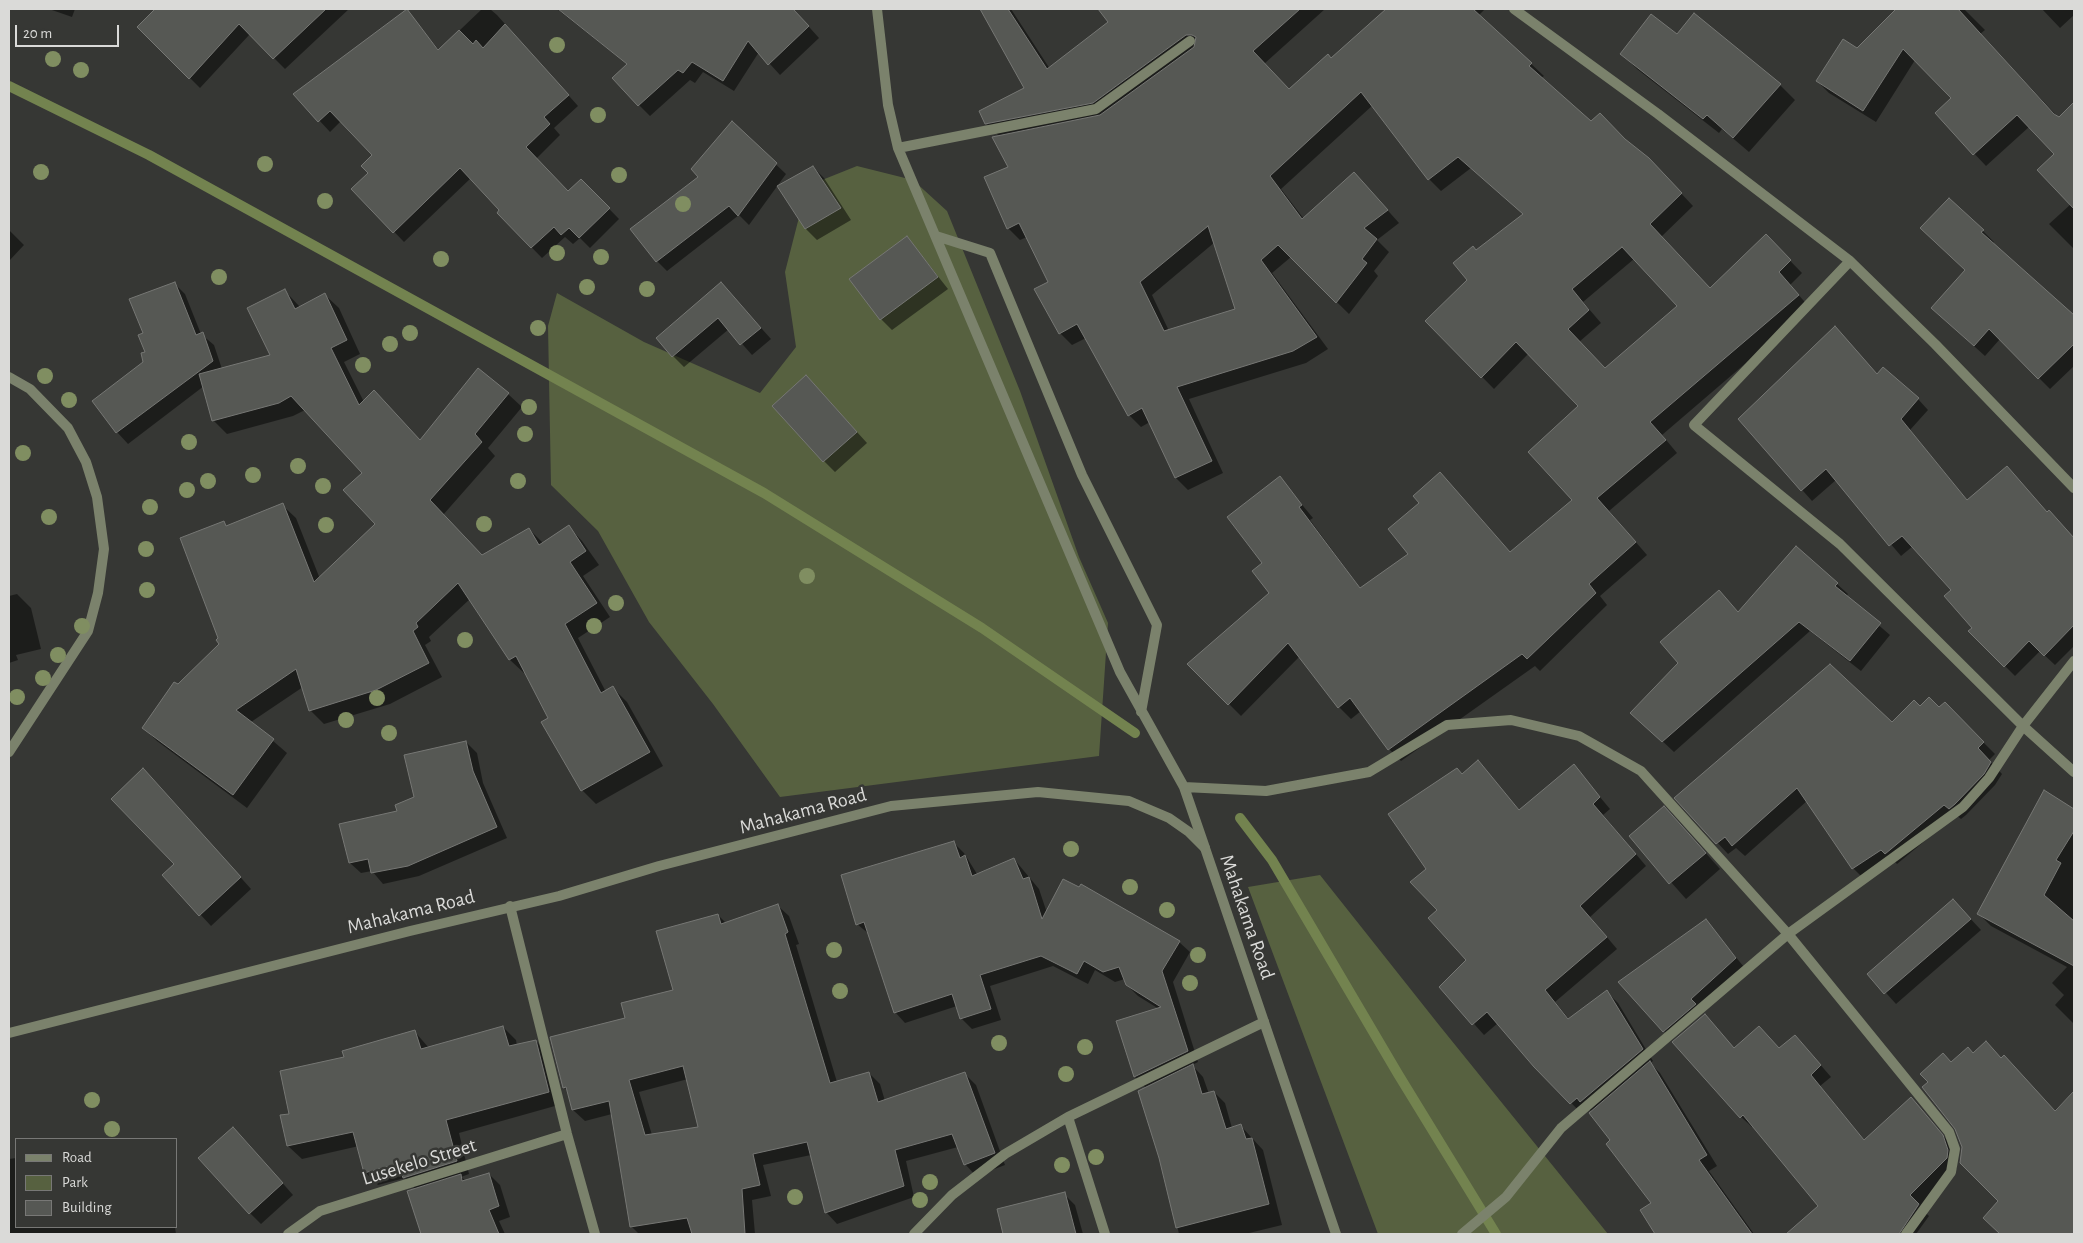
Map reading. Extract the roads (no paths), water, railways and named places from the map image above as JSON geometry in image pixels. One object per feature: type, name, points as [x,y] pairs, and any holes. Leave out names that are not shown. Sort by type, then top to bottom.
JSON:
[{"type":"street","points":[[877,9],[888,104],[898,148],[1120,672],[1184,787],[1205,848]]},
{"type":"street","points":[[1514,9],[1658,114],[1850,261],[1935,344],[2074,488]]},
{"type":"street","points":[[898,148],[1096,109],[1190,41]]},
{"type":"street","points":[[936,236],[990,252],[1082,475],[1157,625],[1141,712]]},
{"type":"street","points":[[1850,261],[1694,425],[1840,544],[2023,726],[2074,772]]},
{"type":"street","points":[[9,377],[30,389],[68,428],[86,462],[97,497],[104,549],[98,593],[88,631],[9,752]]},
{"type":"street","points":[[1462,1234],[1506,1197],[1561,1128],[1788,934],[1964,807],[1989,778],[2023,726],[2074,661]]},
{"type":"street","points":[[1184,787],[1266,791],[1369,772],[1447,725],[1510,720],[1578,736],[1641,771],[1788,934],[1949,1132],[1955,1149],[1951,1172],[1906,1234]]},
{"type":"street","name":"Mahakama Road","points":[[9,1033],[510,906],[559,896],[659,866],[890,806],[975,796],[1038,792],[1129,801],[1170,818],[1190,832],[1205,848],[1336,1234]]},
{"type":"street","points":[[510,906],[567,1134],[595,1234]]},
{"type":"street","points":[[914,1234],[952,1195],[1005,1154],[1068,1117],[1264,1022]]},
{"type":"street","points":[[1068,1117],[1105,1234]]},
{"type":"street","name":"Lusekelo Street","points":[[288,1234],[320,1211],[567,1134]]},
{"type":"waterway","points":[[9,86],[149,155],[764,493],[982,628],[1135,733]]},
{"type":"waterway","points":[[1240,818],[1272,860],[1398,1074],[1496,1234]]}]
